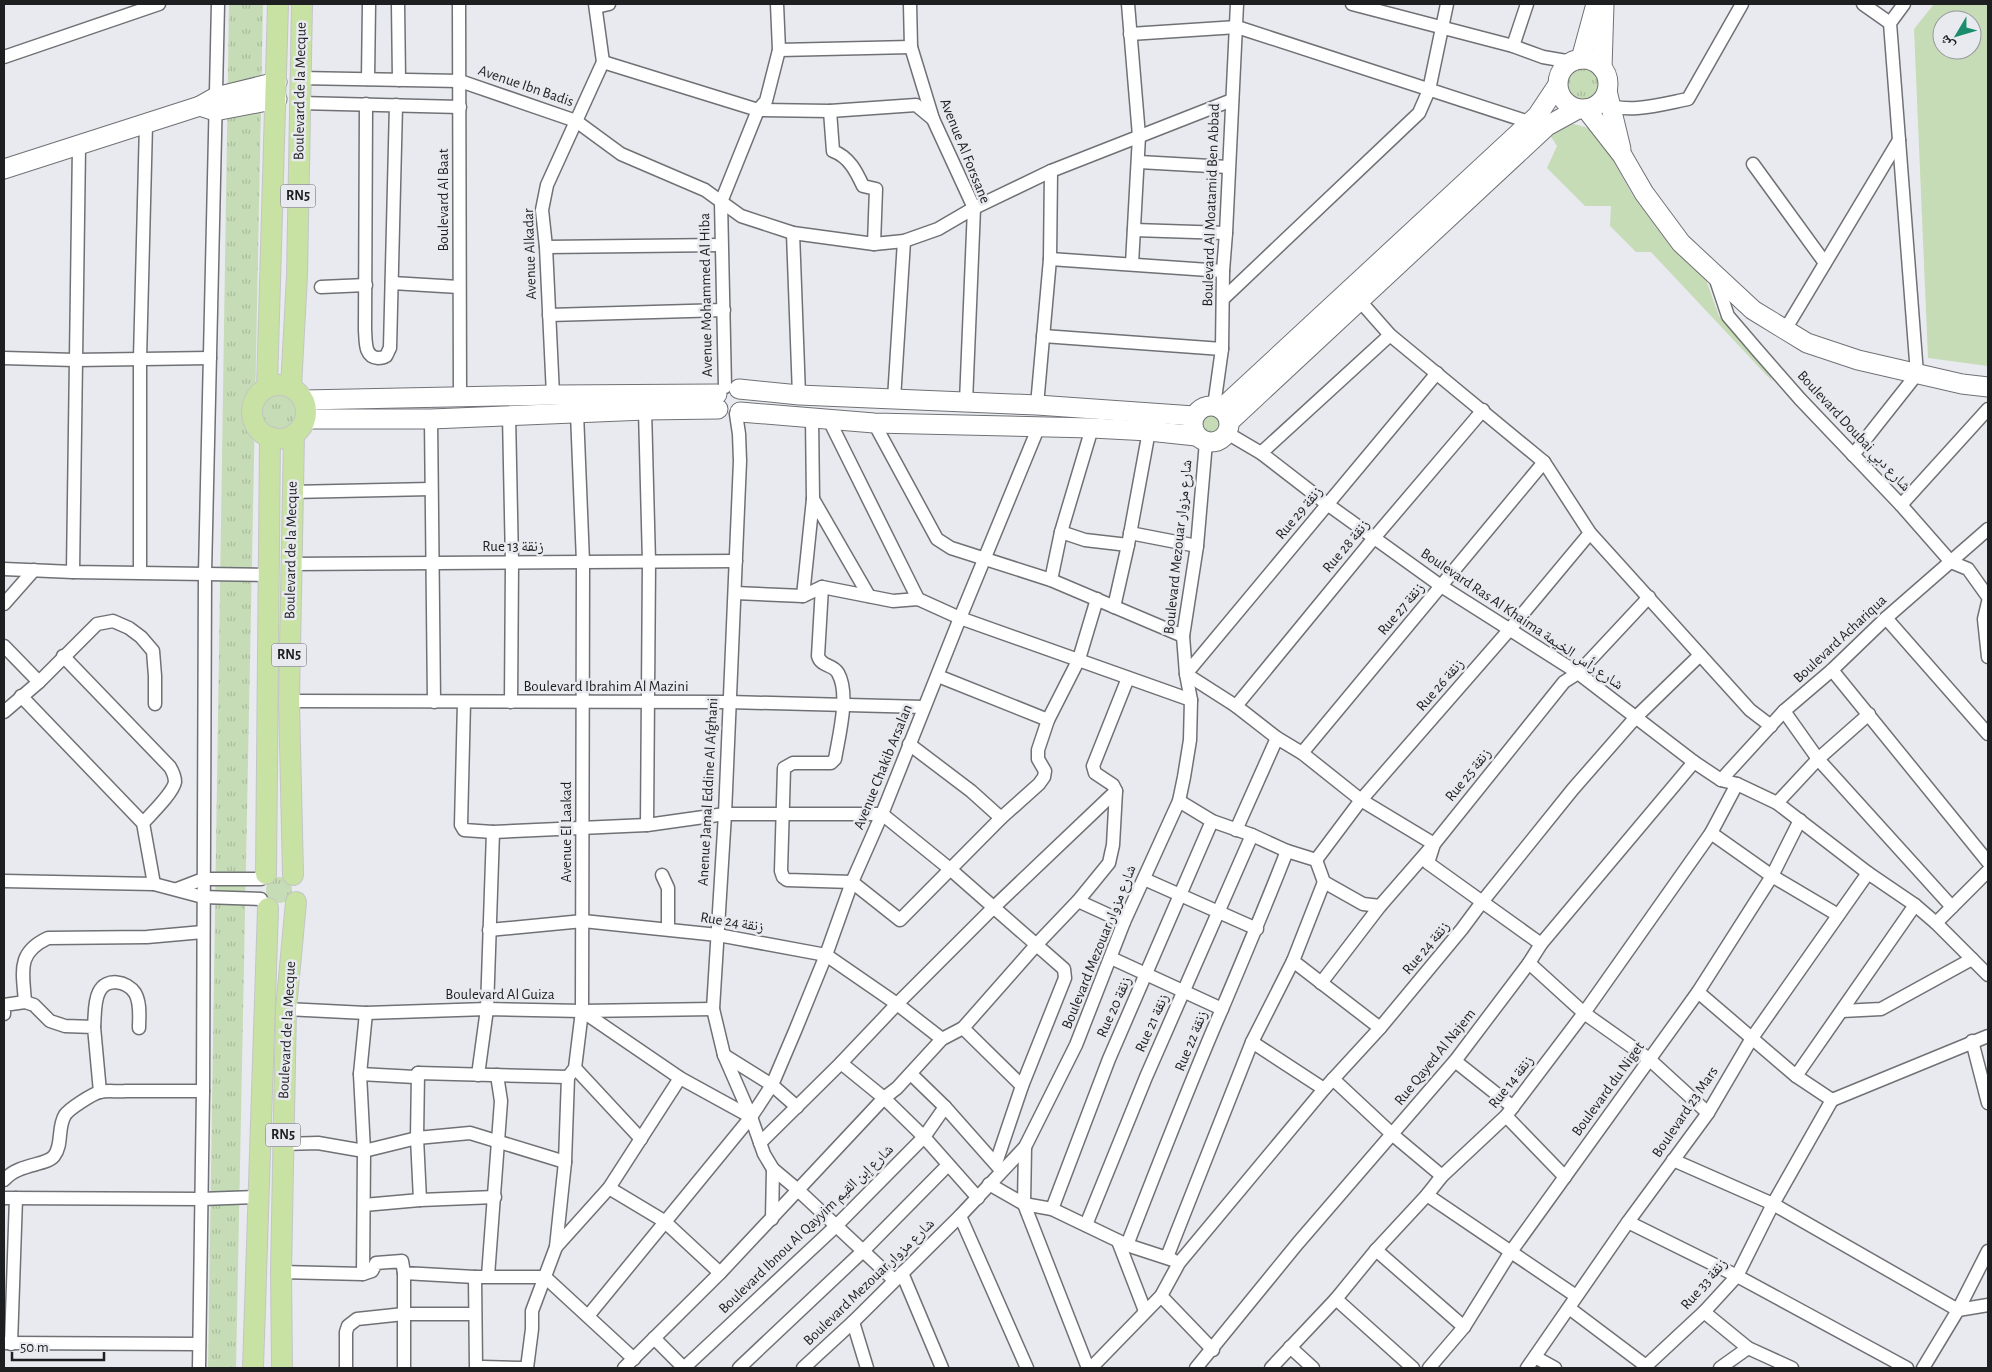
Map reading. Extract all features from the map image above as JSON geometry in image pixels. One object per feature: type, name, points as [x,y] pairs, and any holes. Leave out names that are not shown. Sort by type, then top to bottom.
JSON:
[{"type":"main road","name":"Boulevard de la Mecque","points":[[267,387],[278,4]]},
{"type":"main road","name":"Boulevard de la Mecque","points":[[300,402],[297,276],[302,4]]},
{"type":"main road","points":[[1223,418],[1360,301],[1547,126],[1596,104],[1607,79],[1602,68],[1602,4]]},
{"type":"main road","points":[[725,395],[726,415],[738,413],[874,423],[1038,426],[1149,431],[1219,441],[1223,418],[1537,116],[1568,69],[1602,4]]},
{"type":"main road","points":[[1568,69],[1593,61],[1602,68]]},
{"type":"main road","points":[[1568,69],[1564,101],[1596,104]]},
{"type":"main road","points":[[4,169],[210,105],[277,90]]},
{"type":"main road","points":[[1596,104],[1644,193],[1681,243],[1753,310],[1807,343],[1858,360],[1917,374],[1988,387]]},
{"type":"main road","points":[[1596,104],[1622,155]]},
{"type":"main road","points":[[284,385],[300,402],[303,425],[294,435],[286,438],[270,437],[262,433],[256,426],[252,408],[260,392],[267,387],[284,385]]},
{"type":"main road","points":[[300,402],[431,418],[645,410],[742,393],[745,403],[738,413]]},
{"type":"main road","points":[[300,402],[553,395],[799,396],[1037,405],[1194,416]]},
{"type":"main road","points":[[1201,439],[1192,426],[1194,416],[1201,409],[1223,418]]},
{"type":"main road","name":"Boulevard de la Mecque","points":[[293,875],[289,701],[290,564],[294,435]]},
{"type":"main road","name":"Boulevard de la Mecque","points":[[264,876],[270,574],[270,437]]},
{"type":"main road","points":[[264,876],[271,871],[283,870],[293,875]]},
{"type":"main road","name":"RN5","points":[[293,875],[299,885],[296,902]]},
{"type":"main road","name":"RN5","points":[[264,876],[258,893],[264,904]]},
{"type":"main road","points":[[264,904],[274,910],[286,909],[296,902]]},
{"type":"main road","name":"Boulevard de la Mecque","points":[[282,1368],[281,1272],[286,1009],[296,902]]},
{"type":"main road","name":"Boulevard de la Mecque","points":[[253,1368],[264,904]]},
{"type":"street","points":[[4,57],[159,4]]},
{"type":"street","points":[[198,1368],[203,1091],[205,572],[210,358],[210,105],[218,4]]},
{"type":"street","points":[[368,79],[369,4]]},
{"type":"street","points":[[398,4],[399,80]]},
{"type":"street","name":"Boulevard Al Baat","points":[[459,4],[460,397]]},
{"type":"street","points":[[609,4],[596,6],[603,62],[758,110],[830,111],[916,106],[932,119]]},
{"type":"street","name":"Avenue Mohammed Al Hiba","points":[[725,395],[721,202],[758,110],[766,101],[779,50],[777,4]]},
{"type":"street","name":"Avenue Al Forssane","points":[[910,4],[911,46],[932,119],[974,208],[966,402]]},
{"type":"street","points":[[1128,4],[1139,136],[1132,264]]},
{"type":"street","name":"Boulevard Al Moatamid Ben Abbad","points":[[1223,418],[1223,271],[1237,4]]},
{"type":"street","points":[[1224,298],[1419,113],[1429,90],[1447,4]]},
{"type":"street","points":[[1513,46],[1526,4]]},
{"type":"street","points":[[1596,104],[1634,109],[1688,99],[1742,4]]},
{"type":"street","points":[[1863,4],[1890,23]]},
{"type":"street","points":[[1854,455],[1917,374],[1890,23],[1904,4]]},
{"type":"street","points":[[1359,5],[1513,46],[1568,69]]},
{"type":"street","points":[[1130,34],[1236,27],[1529,122]]},
{"type":"street","points":[[779,50],[911,46]]},
{"type":"street","name":"Avenue Alkadar","points":[[553,395],[546,247],[542,210],[547,185],[603,62]]},
{"type":"street","name":"Avenue Ibn Badis","points":[[300,78],[460,81],[576,121],[621,154],[705,190],[741,216],[793,233],[874,244],[904,241],[938,229],[974,208],[1052,171],[1232,100]]},
{"type":"street","points":[[300,103],[460,107]]},
{"type":"street","points":[[366,104],[366,348],[370,356],[375,358],[382,358],[387,355],[390,348],[396,105]]},
{"type":"street","points":[[830,111],[833,151],[842,154],[856,170],[863,186],[876,189],[874,244]]},
{"type":"street","points":[[140,572],[140,359],[146,124]]},
{"type":"street","points":[[1785,330],[1899,140]]},
{"type":"street","points":[[73,572],[79,146]]},
{"type":"street","points":[[1139,162],[1228,167]]},
{"type":"street","points":[[1753,164],[1825,263]]},
{"type":"street","points":[[1037,405],[1050,258],[1052,171]]},
{"type":"street","points":[[1134,230],[1226,233]]},
{"type":"street","points":[[793,233],[799,396]]},
{"type":"street","points":[[894,399],[904,241]]},
{"type":"street","points":[[546,247],[721,245]]},
{"type":"street","points":[[1050,258],[1223,271]]},
{"type":"street","name":"Boulevard Doubai شارع دبي","points":[[1714,274],[1728,316],[1800,399],[1901,505],[1951,562],[1968,569],[1988,597]]},
{"type":"street","points":[[392,283],[459,287]]},
{"type":"street","points":[[321,287],[366,285]]},
{"type":"street","points":[[1360,301],[1390,335],[1544,462],[1590,533],[1750,710],[1771,726]]},
{"type":"street","points":[[549,315],[724,310]]},
{"type":"street","points":[[1261,453],[1390,335]]},
{"type":"street","points":[[1042,336],[1222,349]]},
{"type":"street","points":[[4,358],[75,360],[210,358]]},
{"type":"street","name":"Rue 29 زنقة","points":[[1186,674],[1437,374]]},
{"type":"street","points":[[1901,505],[1988,409]]},
{"type":"street","points":[[645,410],[648,562],[647,825]]},
{"type":"street","name":"Rue 28 زنقة","points":[[1236,706],[1374,538],[1483,410]]},
{"type":"street","name":"Avenue El Laakad","points":[[556,1247],[572,1073],[582,1011],[583,562],[577,413]]},
{"type":"street","name":"Anenue Jamal Eddine Al Afghani","points":[[738,413],[740,461],[735,593],[728,702],[725,814],[713,1009],[724,1055],[771,1165]]},
{"type":"street","points":[[509,415],[512,563],[511,702]]},
{"type":"street","points":[[431,418],[434,702]]},
{"type":"street","points":[[803,596],[820,418]]},
{"type":"street","points":[[820,418],[918,599]]},
{"type":"street","name":"Boulevard Ras Al Khaima شارع رأس الخيمة","points":[[1223,418],[1261,453],[1374,538],[1441,586],[1578,673],[1694,762],[1721,780],[1737,784],[1777,802],[1868,873],[1916,905],[1988,975]]},
{"type":"street","points":[[874,423],[937,539],[951,548],[1051,580],[1183,636]]},
{"type":"street","name":"Avenue Chakib Arsalan","points":[[588,1316],[751,1116],[772,1085],[826,955],[852,882],[882,814],[1038,426]]},
{"type":"street","points":[[1051,580],[1061,532],[1092,428]]},
{"type":"street","points":[[1114,607],[1149,431]]},
{"type":"street","name":"Boulevard Mezouar شارع مزوار","points":[[803,1368],[853,1322],[978,1198],[999,1167],[1025,1147],[1076,1045],[1124,922],[1179,801],[1190,740],[1191,700],[1186,674],[1183,636],[1197,546],[1201,439]]},
{"type":"street","name":"Rue 27 زنقة","points":[[1302,753],[1544,462]]},
{"type":"street","points":[[292,492],[431,489]]},
{"type":"street","points":[[813,499],[869,596]]},
{"type":"street","name":"Boulevard Achariqua","points":[[1721,780],[1784,711],[1988,529]]},
{"type":"street","points":[[1061,532],[1085,540],[1129,539],[1197,546]]},
{"type":"street","name":"Rue 26 زنقة","points":[[1316,860],[1361,800],[1510,629],[1590,533]]},
{"type":"street","name":"Rue 13 زنقة","points":[[290,564],[736,561]]},
{"type":"street","points":[[4,569],[73,572],[270,574]]},
{"type":"street","points":[[4,604],[34,570]]},
{"type":"street","points":[[822,587],[818,656],[822,664],[836,669],[839,674],[843,705],[835,759],[831,763],[793,763],[784,768],[781,871],[783,877],[787,880],[852,882],[900,920],[1044,777],[1046,771],[1038,759],[1038,750],[1048,720],[1079,659],[1097,599]]},
{"type":"street","points":[[735,593],[803,596],[822,587],[893,601],[918,599],[960,618],[1191,700]]},
{"type":"street","name":"Rue 25 زنقة","points":[[1321,982],[1380,906],[1434,844],[1564,682],[1578,673],[1649,597]]},
{"type":"street","points":[[1988,602],[1984,619],[1987,633],[1988,657]]},
{"type":"street","points":[[1886,618],[1988,734]]},
{"type":"street","points":[[4,712],[39,682],[97,624],[113,621],[142,637],[153,651],[155,704]]},
{"type":"street","points":[[4,646],[39,682]]},
{"type":"street","name":"Rue 24 زنقة","points":[[1090,1368],[1161,1296],[1178,1263],[1324,1089],[1380,1028],[1574,789],[1636,717],[1700,655]]},
{"type":"street","points":[[63,656],[170,767],[174,774],[175,781],[172,788],[143,823]]},
{"type":"street","points":[[1832,670],[1988,862]]},
{"type":"street","points":[[1186,674],[1236,706],[1277,738],[1302,753],[1361,800],[1434,844],[1428,862],[1541,944]]},
{"type":"street","points":[[938,676],[1048,720]]},
{"type":"street","points":[[624,1368],[720,1273],[884,1098],[911,1074],[942,1039],[963,1028],[1037,944],[1078,901],[1109,863],[1113,845],[1116,791],[1113,785],[1095,773],[1093,766],[1128,678]]},
{"type":"street","points":[[21,696],[143,823],[154,884]]},
{"type":"street","name":"Boulevard Ibrahim Al Mazini","points":[[289,701],[728,702],[924,707]]},
{"type":"street","points":[[464,702],[461,825],[464,830],[469,832],[493,832],[647,825],[725,814],[882,814],[950,869],[1037,944],[1064,969],[1065,978],[1022,1086],[999,1167]]},
{"type":"street","points":[[1784,711],[1818,759],[1952,907]]},
{"type":"street","points":[[1777,802],[1818,759],[1869,714]]},
{"type":"street","points":[[1236,830],[1277,738]]},
{"type":"street","points":[[909,744],[971,791],[1001,818]]},
{"type":"street","name":"Rue Qayed Al Najem","points":[[1196,1368],[1213,1350],[1298,1243],[1455,1061],[1529,964],[1541,944],[1694,762]]},
{"type":"street","name":"Rue 14 زنقة","points":[[1271,1368],[1336,1299],[1376,1250],[1442,1176],[1509,1112],[1584,1013],[1711,833],[1737,784]]},
{"type":"street","points":[[760,1143],[993,908],[1116,791]]},
{"type":"street","points":[[1179,801],[1212,821],[1252,835],[1287,852],[1316,860],[1324,882],[1363,904],[1380,906]]},
{"type":"street","name":"Boulevard du Niget","points":[[1429,1368],[1464,1327],[1510,1253],[1698,992],[1772,876],[1800,820]]},
{"type":"street","name":"Rue 20 زنقة","points":[[1052,1210],[1109,1059],[1212,821]]},
{"type":"street","points":[[478,1075],[487,1009],[493,832]]},
{"type":"street","points":[[1711,833],[1772,876],[1838,915]]},
{"type":"street","name":"Rue 21 زنقة","points":[[1086,1225],[1146,1076],[1252,835]]},
{"type":"street","name":"Rue 22 زنقة","points":[[1123,1243],[1257,929],[1287,852]]},
{"type":"street","points":[[1936,923],[1988,871]]},
{"type":"street","name":"Boulevard 23 Mars","points":[[1527,1368],[1628,1222],[1708,1113],[1752,1038],[1868,873]]},
{"type":"street","points":[[662,874],[668,888],[668,929]]},
{"type":"street","points":[[177,889],[203,879],[264,876]]},
{"type":"street","points":[[1144,879],[1218,910],[1257,929]]},
{"type":"street","points":[[4,881],[154,884],[203,897],[264,904]]},
{"type":"street","points":[[1167,1257],[1252,1042],[1293,961],[1324,882]]},
{"type":"street","points":[[1078,901],[1124,922]]},
{"type":"street","points":[[1796,1076],[1916,905]]},
{"type":"street","name":"Rue 24 زنقة","points":[[489,930],[582,920],[718,935],[826,955],[897,1004],[942,1039]]},
{"type":"street","points":[[25,1002],[23,964],[30,949],[48,938],[147,937],[203,932]]},
{"type":"street","points":[[1111,958],[1222,1009]]},
{"type":"street","points":[[1842,1011],[1881,1009],[1972,959]]},
{"type":"street","points":[[1293,961],[1380,1028]]},
{"type":"street","points":[[1529,964],[1584,1013],[1648,1059],[1708,1113]]},
{"type":"street","points":[[100,1092],[94,1027],[98,992],[103,986],[109,982],[119,982],[135,993],[139,1005],[139,1028]]},
{"type":"street","points":[[1698,992],[1796,1076],[1832,1100],[1988,1036]]},
{"type":"street","points":[[4,996],[4,1014]]},
{"type":"street","points":[[4,1005],[25,1002],[34,1005],[50,1021],[65,1026],[94,1027]]},
{"type":"street","name":"Boulevard Al Guiza","points":[[286,1009],[366,1013],[487,1009],[582,1011],[713,1009]]},
{"type":"street","points":[[582,1011],[680,1078],[751,1116]]},
{"type":"street","points":[[363,1274],[364,1151],[360,1074],[366,1013]]},
{"type":"street","points":[[963,1028],[1022,1086]]},
{"type":"street","points":[[1972,1041],[1988,1103]]},
{"type":"street","points":[[1252,1042],[1324,1089]]},
{"type":"street","points":[[724,1055],[772,1085],[797,1107]]},
{"type":"street","points":[[1455,1061],[1509,1112],[1565,1177]]},
{"type":"street","points":[[841,1063],[884,1098],[924,1137],[978,1198]]},
{"type":"street","points":[[360,1074],[415,1077],[418,1073],[478,1075],[572,1073],[641,1139]]},
{"type":"street","points":[[418,1073],[417,1138],[420,1200]]},
{"type":"street","points":[[911,1074],[946,1107],[999,1167]]},
{"type":"street","points":[[476,1368],[476,1314],[495,1197],[501,1101],[497,1075]]},
{"type":"street","points":[[481,1368],[527,1368],[532,1329],[532,1311],[556,1247],[609,1188],[680,1078]]},
{"type":"street","points":[[1333,1079],[1393,1135],[1442,1176]]},
{"type":"street","points":[[4,1180],[18,1168],[47,1161],[54,1157],[58,1148],[60,1127],[65,1115],[69,1110],[100,1092],[203,1091]]},
{"type":"street","name":"Rue 33 زنقة","points":[[1568,1308],[1647,1367],[1704,1312],[1737,1276],[1773,1204],[1832,1100]]},
{"type":"street","name":"Boulevard Ibnou Al Qayyim شارع إبن القيم","points":[[684,1368],[836,1226],[924,1137],[946,1107]]},
{"type":"street","points":[[283,1144],[318,1143],[364,1151],[417,1138],[470,1133],[565,1162]]},
{"type":"street","points":[[1025,1147],[1024,1204],[1090,1368]]},
{"type":"street","points":[[1673,1160],[1773,1204],[1958,1310],[1988,1305]]},
{"type":"street","points":[[771,1165],[863,1251],[898,1276],[942,1368]]},
{"type":"street","points":[[771,1165],[772,1219]]},
{"type":"street","points":[[739,1368],[863,1251],[948,1165]]},
{"type":"street","points":[[989,1184],[1024,1204],[1052,1210],[1123,1243],[1167,1257],[1178,1263]]},
{"type":"street","points":[[609,1188],[664,1221],[720,1273]]},
{"type":"street","points":[[1427,1195],[1576,1296]]},
{"type":"street","points":[[199,1344],[7,1344],[10,1198],[201,1199],[258,1197]]},
{"type":"street","points":[[364,1205],[420,1200],[495,1197]]},
{"type":"street","points":[[960,1216],[1027,1368]]},
{"type":"street","points":[[1628,1222],[1737,1276],[1907,1368]]},
{"type":"street","points":[[1123,1243],[1145,1311]]},
{"type":"street","points":[[1376,1250],[1464,1327]]},
{"type":"street","points":[[1924,1368],[1958,1310],[1988,1251]]},
{"type":"street","points":[[281,1272],[363,1274],[372,1271],[376,1263],[402,1261],[404,1273],[404,1368]]},
{"type":"street","points":[[404,1273],[481,1277],[545,1276],[634,1359]]},
{"type":"street","points":[[1161,1296],[1213,1350]]},
{"type":"street","points":[[1336,1299],[1413,1368]]},
{"type":"street","points":[[1704,1312],[1748,1348],[1792,1368]]},
{"type":"street","points":[[346,1368],[346,1332],[348,1326],[357,1319],[404,1314],[476,1314]]},
{"type":"street","points":[[853,1322],[867,1368]]},
{"type":"street","points":[[654,1338],[684,1368]]},
{"type":"street","points":[[1290,1347],[1313,1368]]},
{"type":"street","points":[[1720,1368],[1748,1348]]},
{"type":"street","points":[[1535,1357],[1555,1368]]},
{"type":"green space","points":[[229,4],[263,4],[236,1368],[208,1368]]},
{"type":"green space","points":[[1934,4],[1988,4],[1988,366],[1928,358],[1914,29]]},
{"type":"green space","points":[[1583,66],[1590,67],[1596,71],[1600,77],[1600,91],[1596,97],[1590,101],[1583,102],[1576,101],[1570,97],[1566,91],[1565,84],[1566,77],[1570,71],[1576,67]]},
{"type":"green space","points":[[1570,123],[1596,130],[1633,196],[1681,253],[1705,277],[1719,316],[1766,369],[1773,382],[1651,252],[1636,252],[1610,226],[1611,206],[1585,206],[1547,168],[1557,146],[1550,135]]},
{"type":"green space","points":[[280,391],[287,392],[293,397],[298,403],[298,417],[293,423],[287,428],[280,429],[273,428],[267,423],[262,417],[261,410],[262,403],[267,397],[273,392]]},
{"type":"green space","points":[[1210,411],[1219,415],[1223,424],[1219,433],[1210,437],[1201,433],[1197,424],[1201,415]]},
{"type":"green space","points":[[279,877],[288,881],[292,890],[288,899],[279,903],[270,899],[266,890],[270,881]]}]
